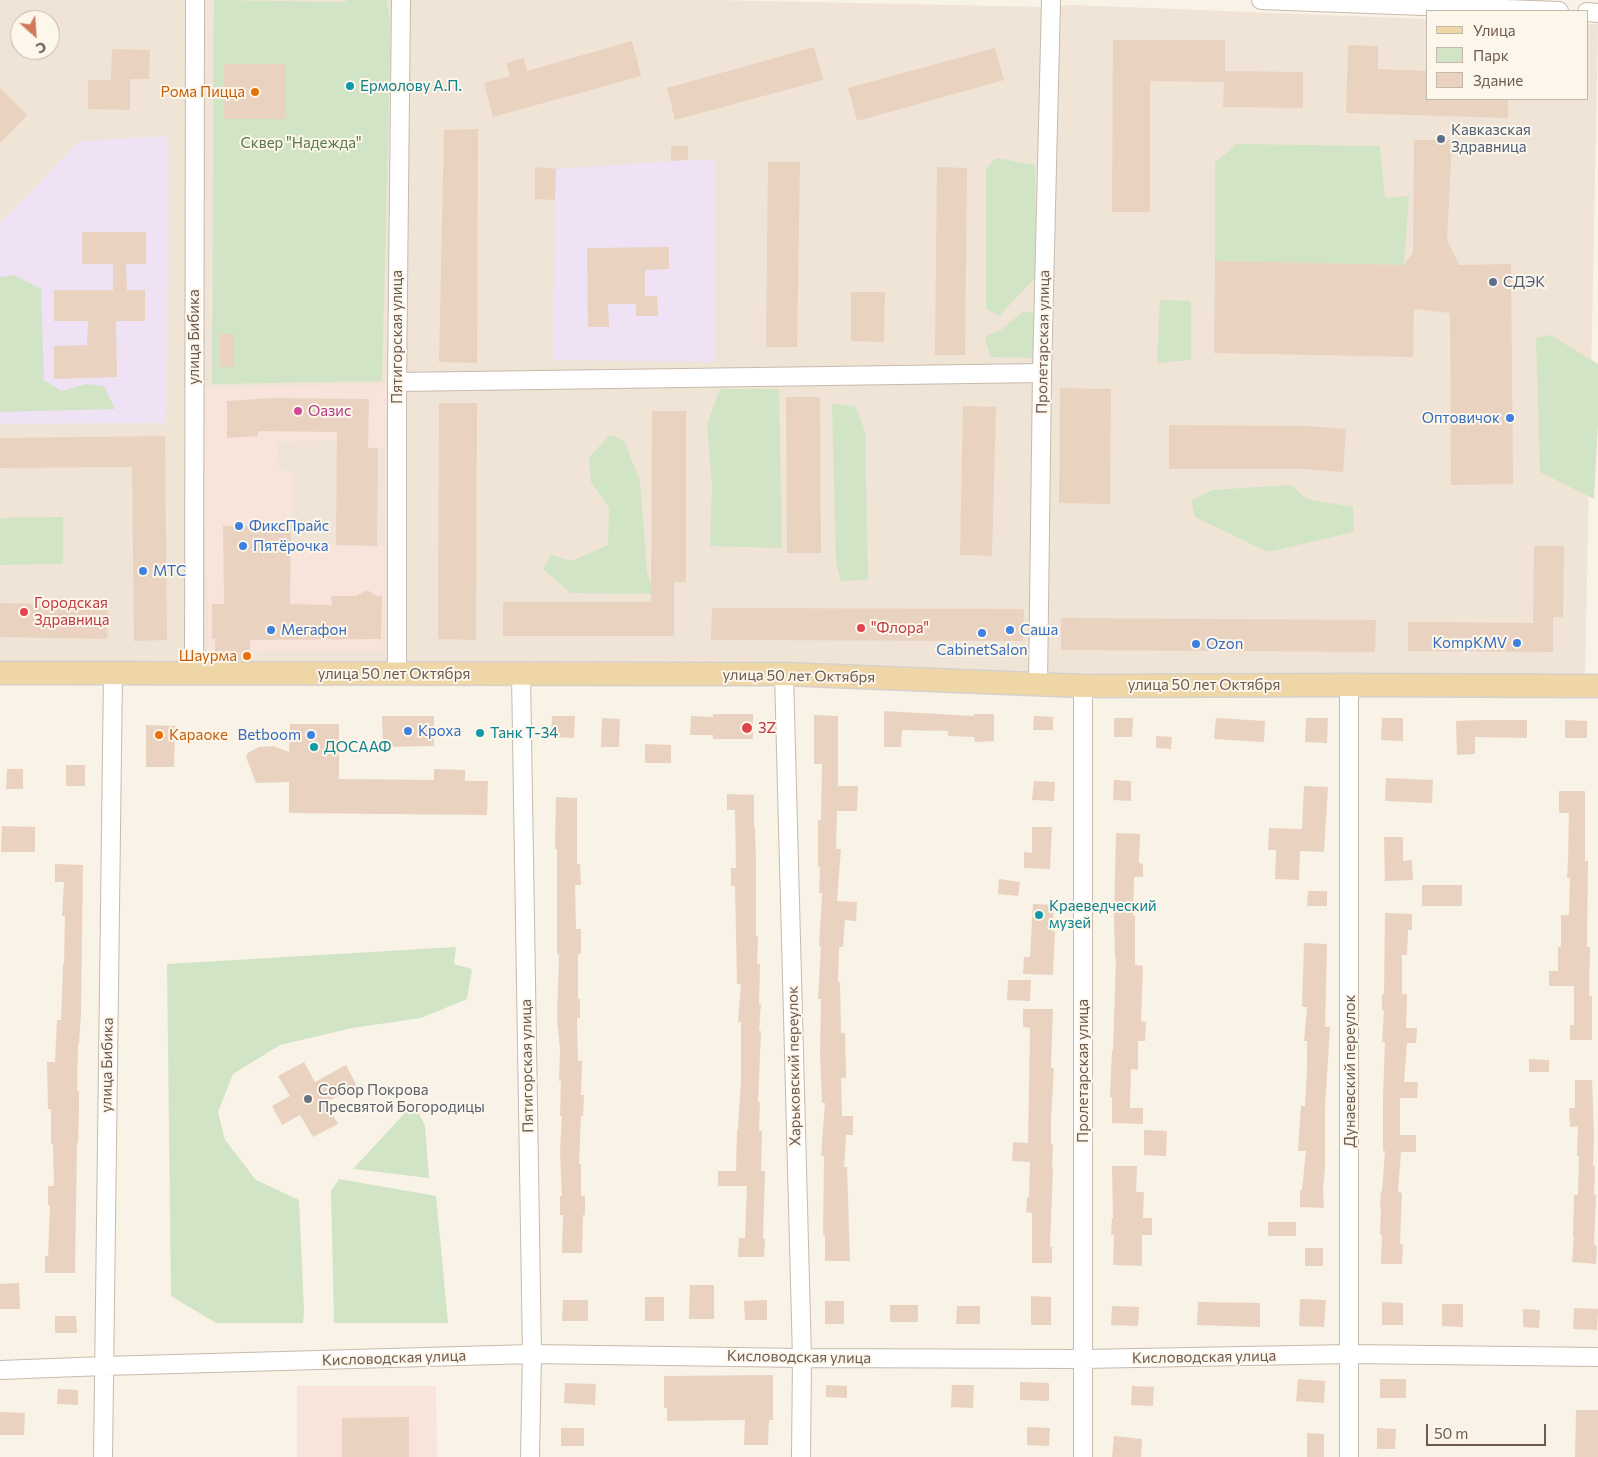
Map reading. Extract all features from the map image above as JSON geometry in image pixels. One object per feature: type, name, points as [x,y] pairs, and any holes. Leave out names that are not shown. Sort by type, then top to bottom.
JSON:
[{"type":"main road","name":"улица 50 лет Октября","points":[[0,673],[784,674],[1083,686],[1349,684],[1598,686]]},
{"type":"street","name":"улица Бибика","points":[[194,674],[195,0]]},
{"type":"street","name":"Пятигорская улица","points":[[397,673],[396,382],[401,0]]},
{"type":"street","name":"Пролетарская улица","points":[[1038,684],[1050,0]]},
{"type":"street","points":[[1261,0],[1443,4],[1543,10]]},
{"type":"street","points":[[396,382],[1042,373]]},
{"type":"street","name":"улица Бибика","points":[[102,1457],[113,673]]},
{"type":"street","name":"Пятигорская улица","points":[[521,674],[532,1354],[530,1457]]},
{"type":"street","name":"Харьковский переулок","points":[[784,674],[802,1358],[801,1457]]},
{"type":"street","name":"Дунаевский переулок","points":[[1349,684],[1349,1457]]},
{"type":"street","name":"Пролетарская улица","points":[[1083,686],[1083,1457]]},
{"type":"street","name":"Кисловодская улица","points":[[0,1370],[532,1354],[802,1358],[1083,1359],[1350,1354],[1598,1357]]},
{"type":"shaded area","points":[[0,0],[710,0],[1046,7],[1072,5],[1426,19],[1426,100],[1588,100],[1588,24],[1598,24],[1585,678],[0,671]]},
{"type":"shaded area","points":[[168,136],[166,423],[0,424],[0,223],[80,141]]},
{"type":"shaded area","points":[[688,160],[715,160],[715,362],[553,360],[556,169]]},
{"type":"shaded area","points":[[387,384],[386,448],[368,448],[368,440],[278,442],[279,470],[292,470],[291,545],[386,545],[383,650],[257,650],[257,670],[209,670],[202,388]]},
{"type":"shaded area","points":[[297,1386],[436,1386],[437,1457],[297,1457]]},
{"type":"green space","name":"Сквер \"Надежда\"","points":[[214,0],[345,2],[346,0],[387,0],[390,19],[390,58],[382,381],[212,384]]},
{"type":"green space","points":[[1236,144],[1380,146],[1385,198],[1409,196],[1404,265],[1216,261],[1215,274],[1215,163]]},
{"type":"green space","points":[[996,158],[1035,165],[1036,277],[999,316],[986,309],[986,169]]},
{"type":"green space","points":[[14,275],[41,289],[44,380],[61,391],[86,384],[104,386],[115,409],[0,412],[0,277]]},
{"type":"green space","points":[[1160,300],[1191,301],[1191,360],[1157,363]]},
{"type":"green space","points":[[1023,312],[1036,313],[1036,358],[990,357],[985,337],[1002,329]]},
{"type":"green space","points":[[1550,335],[1598,364],[1598,423],[1594,499],[1540,472],[1536,338]]},
{"type":"green space","points":[[720,389],[779,389],[782,548],[710,546],[712,485],[707,424]]},
{"type":"green space","points":[[832,404],[855,406],[865,431],[868,580],[841,581],[836,563]]},
{"type":"green space","points":[[610,435],[624,441],[640,481],[647,572],[654,594],[571,593],[543,569],[551,555],[571,561],[608,545],[609,508],[591,482],[589,457]]},
{"type":"green space","points":[[1290,485],[1307,499],[1353,507],[1354,532],[1268,552],[1195,517],[1191,500],[1213,490]]},
{"type":"green space","points":[[63,517],[63,564],[0,565],[0,518]]},
{"type":"green space","points":[[456,947],[454,964],[472,969],[467,999],[421,1018],[352,1028],[280,1045],[233,1074],[218,1112],[225,1140],[256,1180],[299,1200],[303,1323],[216,1323],[171,1296],[167,964]]},
{"type":"green space","points":[[414,1103],[425,1126],[429,1178],[353,1169]]},
{"type":"green space","points":[[339,1179],[436,1196],[448,1323],[334,1323],[331,1191]]},
{"type":"building","points":[[1113,40],[1225,40],[1225,71],[1303,72],[1303,108],[1223,107],[1224,82],[1150,81],[1150,212],[1112,212]]},
{"type":"building","points":[[632,41],[641,76],[493,117],[484,83],[510,76],[506,63],[524,58],[527,71]]},
{"type":"building","points":[[1348,45],[1378,46],[1378,69],[1426,71],[1426,100],[1508,100],[1508,118],[1346,113]]},
{"type":"building","points":[[814,47],[823,80],[675,120],[667,88]]},
{"type":"building","points":[[995,48],[1004,80],[857,121],[848,88]]},
{"type":"building","points":[[112,49],[150,50],[149,79],[130,79],[130,110],[88,109],[88,80],[111,80]]},
{"type":"building","name":"Рома Пицца","points":[[224,64],[286,64],[285,119],[224,119]]},
{"type":"building","points":[[0,88],[27,115],[0,143]]},
{"type":"building","points":[[478,129],[477,363],[439,362],[444,130]]},
{"type":"building","points":[[1414,140],[1452,140],[1447,240],[1459,265],[1511,264],[1513,484],[1451,485],[1450,313],[1414,309],[1413,357],[1214,353],[1215,261],[1404,265],[1413,252]]},
{"type":"building","points":[[671,146],[688,146],[688,160],[671,161]]},
{"type":"building","points":[[768,162],[800,162],[797,347],[766,347]]},
{"type":"building","points":[[535,167],[556,169],[555,200],[535,199]]},
{"type":"building","points":[[937,167],[967,168],[965,355],[935,355]]},
{"type":"building","points":[[82,232],[146,232],[146,264],[126,264],[127,290],[145,290],[145,321],[116,321],[117,377],[54,379],[54,346],[87,345],[88,321],[54,321],[54,290],[113,290],[113,264],[82,264]]},
{"type":"building","points":[[669,247],[669,269],[645,270],[645,296],[657,296],[658,316],[636,316],[636,304],[608,304],[609,327],[588,327],[587,248]]},
{"type":"building","points":[[851,292],[885,292],[884,342],[851,341]]},
{"type":"building","points":[[220,334],[234,334],[234,367],[220,367]]},
{"type":"building","points":[[1060,388],[1111,389],[1110,504],[1059,503]]},
{"type":"building","points":[[786,397],[820,397],[821,553],[787,553]]},
{"type":"building","points":[[271,398],[369,399],[368,448],[378,448],[377,546],[336,545],[337,432],[258,431],[258,436],[227,438],[227,401]]},
{"type":"building","points":[[439,403],[477,403],[476,640],[438,639]]},
{"type":"building","points":[[963,406],[996,407],[992,556],[960,555]]},
{"type":"building","points":[[652,411],[686,411],[686,582],[674,582],[674,636],[503,636],[503,602],[651,602]]},
{"type":"building","points":[[1169,425],[1306,426],[1346,429],[1343,472],[1303,469],[1169,469]]},
{"type":"building","points":[[165,436],[167,640],[134,641],[132,467],[0,468],[0,438]]},
{"type":"building","points":[[291,525],[290,604],[332,605],[331,596],[356,596],[367,590],[377,596],[382,596],[381,639],[250,640],[250,660],[228,660],[228,657],[215,657],[215,639],[212,639],[212,604],[224,604],[223,526]]},
{"type":"building","points":[[1534,546],[1564,546],[1563,617],[1553,617],[1553,652],[1408,651],[1408,622],[1533,623]]},
{"type":"building","points":[[0,603],[108,605],[107,639],[0,637]]},
{"type":"building","points":[[712,608],[1024,609],[1023,641],[711,640]]},
{"type":"building","points":[[1061,618],[1376,620],[1375,652],[1061,650]]},
{"type":"building","points":[[884,711],[974,716],[974,714],[994,714],[994,741],[975,742],[974,737],[948,736],[948,731],[902,730],[901,747],[884,747]]},
{"type":"building","points":[[713,714],[753,714],[753,739],[713,739],[713,735],[690,735],[691,716],[713,717]]},
{"type":"building","points":[[814,715],[838,716],[838,786],[858,786],[857,811],[837,811],[836,849],[841,849],[837,901],[857,902],[856,921],[845,920],[843,947],[839,947],[838,982],[840,982],[841,1033],[845,1033],[846,1078],[841,1078],[842,1116],[853,1116],[853,1135],[846,1135],[844,1167],[847,1167],[850,1261],[825,1261],[825,1235],[823,1235],[824,1156],[821,1156],[825,1103],[822,1103],[820,1053],[821,999],[818,999],[822,893],[819,893],[818,820],[821,820],[822,764],[814,764]]},
{"type":"building","name":"Кроха","points":[[382,716],[434,716],[434,746],[383,747]]},
{"type":"building","points":[[552,716],[575,716],[574,738],[551,737]]},
{"type":"building","points":[[1034,716],[1053,717],[1053,730],[1033,730]]},
{"type":"building","points":[[602,718],[620,719],[619,747],[601,747]]},
{"type":"building","points":[[1114,718],[1133,718],[1132,737],[1114,737]]},
{"type":"building","points":[[1216,718],[1265,721],[1264,742],[1214,739]]},
{"type":"building","points":[[1306,718],[1328,718],[1327,743],[1305,742]]},
{"type":"building","points":[[1382,718],[1403,718],[1403,741],[1381,740]]},
{"type":"building","points":[[1527,720],[1527,738],[1475,737],[1475,754],[1457,755],[1456,721]]},
{"type":"building","points":[[1565,720],[1587,721],[1587,738],[1565,738]]},
{"type":"building","name":"ДОСААФ","points":[[290,724],[339,724],[339,779],[434,780],[434,769],[465,770],[465,781],[488,781],[487,815],[289,813],[289,782],[256,783],[246,757],[248,753],[259,747],[273,746],[289,752]]},
{"type":"building","points":[[146,725],[175,726],[174,767],[146,767]]},
{"type":"building","points":[[1156,736],[1172,737],[1171,749],[1156,748]]},
{"type":"building","points":[[645,744],[671,745],[671,763],[645,763]]},
{"type":"building","points":[[66,765],[85,765],[85,786],[66,786]]},
{"type":"building","points":[[7,769],[23,769],[23,789],[6,789]]},
{"type":"building","points":[[1386,778],[1433,780],[1432,803],[1385,801]]},
{"type":"building","points":[[1114,780],[1131,781],[1131,801],[1113,800]]},
{"type":"building","points":[[1034,781],[1055,782],[1054,801],[1032,800]]},
{"type":"building","points":[[1304,786],[1328,787],[1324,852],[1300,851],[1299,880],[1275,879],[1276,850],[1268,850],[1269,828],[1302,829]]},
{"type":"building","points":[[1559,791],[1585,791],[1585,861],[1588,861],[1587,947],[1590,947],[1589,996],[1592,996],[1592,1040],[1570,1040],[1570,1025],[1574,1025],[1574,986],[1549,986],[1549,971],[1558,971],[1558,947],[1561,947],[1561,915],[1569,915],[1570,878],[1567,878],[1569,813],[1559,813]]},
{"type":"building","points":[[727,794],[754,795],[756,936],[758,936],[757,964],[760,964],[759,1004],[761,1004],[758,1102],[760,1102],[759,1131],[762,1131],[761,1171],[765,1171],[764,1257],[738,1257],[739,1238],[745,1238],[747,1186],[718,1186],[718,1171],[736,1171],[741,1080],[741,1022],[738,1022],[741,984],[737,984],[735,886],[731,886],[731,868],[736,868],[735,810],[727,810]]},
{"type":"building","points":[[556,797],[577,798],[577,864],[580,864],[581,885],[575,885],[576,929],[581,929],[581,954],[578,954],[580,1018],[577,1018],[578,1061],[582,1061],[581,1095],[584,1095],[579,1164],[581,1164],[581,1196],[585,1196],[582,1253],[562,1253],[563,1215],[560,1215],[560,1196],[562,1196],[560,1151],[562,1116],[560,1116],[561,1081],[559,1081],[560,1049],[557,1018],[559,954],[557,954]]},
{"type":"building","points":[[2,826],[35,827],[35,852],[1,852]]},
{"type":"building","points":[[1032,827],[1052,827],[1050,869],[1024,868],[1024,852],[1032,853]]},
{"type":"building","points":[[1116,833],[1140,834],[1139,863],[1143,864],[1143,877],[1134,877],[1133,915],[1135,915],[1135,965],[1143,966],[1141,1021],[1146,1022],[1145,1041],[1138,1041],[1138,1070],[1131,1069],[1130,1108],[1143,1108],[1143,1124],[1112,1123],[1112,1097],[1110,1097],[1116,958],[1114,915]]},
{"type":"building","points":[[1384,837],[1403,837],[1403,861],[1412,860],[1413,880],[1385,881]]},
{"type":"building","points":[[55,864],[83,865],[81,1014],[77,1091],[79,1091],[79,1109],[75,1273],[45,1273],[45,1256],[48,1256],[50,1205],[48,1205],[48,1186],[54,1186],[51,1109],[48,1109],[47,1062],[55,1062],[57,1020],[61,1020],[64,964],[65,916],[62,916],[64,882],[55,882]]},
{"type":"building","points":[[999,879],[1020,882],[1018,896],[998,894]]},
{"type":"building","points":[[1422,885],[1462,885],[1462,906],[1422,906]]},
{"type":"building","points":[[1308,891],[1327,891],[1327,906],[1307,906]]},
{"type":"building","points":[[1033,904],[1054,905],[1052,931],[1055,931],[1053,975],[1023,974],[1024,957],[1030,957]]},
{"type":"building","points":[[1385,913],[1412,914],[1412,930],[1408,930],[1407,955],[1402,955],[1402,994],[1407,994],[1406,1028],[1417,1028],[1416,1043],[1407,1043],[1404,1082],[1418,1082],[1417,1098],[1400,1098],[1400,1135],[1416,1135],[1416,1152],[1401,1152],[1398,1192],[1402,1193],[1400,1244],[1403,1244],[1402,1264],[1381,1264],[1382,1235],[1380,1235],[1380,1207],[1385,1151],[1383,1151],[1383,1098],[1385,1042],[1382,1042],[1384,1010],[1382,1010],[1382,994],[1384,994]]},
{"type":"building","points":[[1304,943],[1327,944],[1325,1027],[1330,1027],[1325,1107],[1324,1208],[1300,1207],[1300,1190],[1302,1190],[1306,1151],[1298,1151],[1301,1106],[1305,1106],[1307,1067],[1307,1041],[1304,1041],[1307,1007],[1302,1007]]},
{"type":"building","points":[[1008,980],[1031,980],[1030,1001],[1007,1000]]},
{"type":"building","points":[[1023,1009],[1053,1009],[1051,1068],[1054,1068],[1051,1144],[1053,1144],[1053,1167],[1050,1247],[1052,1247],[1052,1263],[1032,1263],[1032,1213],[1026,1212],[1027,1197],[1029,1197],[1030,1162],[1012,1161],[1013,1142],[1028,1143],[1030,1028],[1023,1027]]},
{"type":"building","points":[[1529,1059],[1549,1060],[1549,1072],[1529,1072]]},
{"type":"building","name":"Собор Покрова Пресвятой Богородицы","points":[[304,1062],[315,1082],[346,1065],[357,1086],[326,1102],[338,1124],[313,1137],[300,1115],[282,1125],[272,1106],[290,1096],[278,1076]]},
{"type":"building","points":[[1575,1080],[1592,1080],[1593,1166],[1595,1166],[1594,1195],[1596,1195],[1594,1245],[1597,1246],[1596,1264],[1572,1262],[1574,1195],[1578,1195],[1579,1156],[1577,1156],[1578,1126],[1570,1127],[1569,1108],[1575,1108]]},
{"type":"building","points":[[1144,1130],[1167,1131],[1166,1156],[1144,1155]]},
{"type":"building","points":[[1112,1166],[1137,1166],[1136,1192],[1144,1192],[1143,1218],[1152,1218],[1152,1235],[1142,1235],[1142,1266],[1113,1265],[1114,1235],[1111,1235],[1113,1218]]},
{"type":"building","points":[[1268,1222],[1296,1222],[1296,1236],[1268,1236]]},
{"type":"building","points":[[1305,1248],[1323,1248],[1323,1266],[1305,1266]]},
{"type":"building","points":[[19,1283],[20,1309],[0,1309],[0,1284]]},
{"type":"building","points":[[690,1285],[714,1285],[714,1319],[689,1319]]},
{"type":"building","points":[[1031,1296],[1051,1297],[1051,1325],[1031,1325]]},
{"type":"building","points":[[645,1297],[664,1297],[664,1321],[645,1321]]},
{"type":"building","points":[[1300,1299],[1326,1300],[1324,1327],[1299,1326]]},
{"type":"building","points":[[563,1300],[588,1300],[588,1321],[562,1321]]},
{"type":"building","points":[[767,1300],[767,1320],[745,1320],[744,1301]]},
{"type":"building","points":[[825,1301],[844,1301],[844,1324],[825,1324]]},
{"type":"building","points":[[1198,1302],[1260,1303],[1260,1327],[1197,1325]]},
{"type":"building","points":[[1382,1302],[1403,1303],[1403,1325],[1382,1325]]},
{"type":"building","points":[[1442,1304],[1463,1304],[1463,1327],[1442,1326]]},
{"type":"building","points":[[890,1305],[918,1305],[918,1322],[890,1322]]},
{"type":"building","points":[[957,1306],[980,1306],[980,1324],[956,1324]]},
{"type":"building","points":[[1112,1306],[1139,1307],[1138,1326],[1111,1325]]},
{"type":"building","points":[[1574,1308],[1598,1309],[1597,1330],[1573,1329]]},
{"type":"building","points":[[1523,1309],[1540,1310],[1539,1328],[1523,1327]]},
{"type":"building","points":[[55,1316],[76,1316],[77,1333],[55,1333]]},
{"type":"building","points":[[773,1375],[773,1420],[769,1420],[768,1445],[744,1445],[745,1420],[667,1421],[667,1408],[664,1408],[664,1376]]},
{"type":"building","points":[[1298,1379],[1325,1381],[1324,1403],[1296,1401]]},
{"type":"building","points":[[1380,1379],[1406,1379],[1406,1398],[1380,1398]]},
{"type":"building","points":[[1020,1382],[1049,1383],[1049,1401],[1020,1400]]},
{"type":"building","points":[[565,1383],[596,1384],[595,1405],[564,1403]]},
{"type":"building","points":[[826,1385],[847,1386],[847,1398],[826,1397]]},
{"type":"building","points":[[952,1385],[974,1385],[973,1408],[951,1407]]},
{"type":"building","points":[[1132,1386],[1154,1387],[1153,1406],[1131,1405]]},
{"type":"building","points":[[58,1389],[78,1390],[78,1405],[57,1404]]},
{"type":"building","points":[[1576,1410],[1598,1410],[1598,1457],[1575,1457]]},
{"type":"building","points":[[0,1412],[25,1413],[24,1435],[0,1435]]},
{"type":"building","points":[[409,1417],[409,1457],[342,1457],[342,1418]]},
{"type":"building","points":[[1027,1427],[1050,1428],[1049,1446],[1027,1445]]},
{"type":"building","points":[[561,1428],[584,1428],[584,1446],[561,1446]]},
{"type":"building","points":[[1377,1428],[1396,1429],[1395,1449],[1377,1449]]},
{"type":"building","points":[[1307,1433],[1324,1434],[1324,1457],[1307,1457]]},
{"type":"building","points":[[1114,1436],[1142,1439],[1141,1457],[1112,1457]]},
{"type":"place","name":"Ермолову А.П.","points":[[350,86]]},
{"type":"place","name":"Рома Пицца","points":[[255,92]]},
{"type":"place","name":"Кавказская Здравница","points":[[1441,139]]},
{"type":"place","name":"СДЭК","points":[[1493,282]]},
{"type":"place","name":"Оазис","points":[[298,411]]},
{"type":"place","name":"Оптовичок","points":[[1510,418]]},
{"type":"place","name":"ФиксПрайс","points":[[239,526]]},
{"type":"place","name":"Пятёрочка","points":[[243,546]]},
{"type":"place","name":"МТС","points":[[143,571]]},
{"type":"place","name":"Городская Здравница","points":[[24,612]]},
{"type":"place","name":"\"Флора\"","points":[[861,628]]},
{"type":"place","name":"Мегафон","points":[[271,630]]},
{"type":"place","name":"Саша","points":[[1010,630]]},
{"type":"place","name":"CabinetSalon","points":[[982,633]]},
{"type":"place","name":"KompKMV","points":[[1517,643]]},
{"type":"place","name":"Ozon","points":[[1196,644]]},
{"type":"place","name":"Шаурма","points":[[247,656]]},
{"type":"place","name":"3Z","points":[[747,728]]},
{"type":"place","name":"Кроха","points":[[408,731]]},
{"type":"place","name":"Танк Т-34","points":[[480,733]]},
{"type":"place","name":"Караоке","points":[[159,735]]},
{"type":"place","name":"Betboom","points":[[311,735]]},
{"type":"place","name":"ДОСААФ","points":[[314,747]]},
{"type":"place","name":"Краеведческий музей","points":[[1039,915]]},
{"type":"place","name":"Собор Покрова Пресвятой Богородицы","points":[[308,1099]]}]
